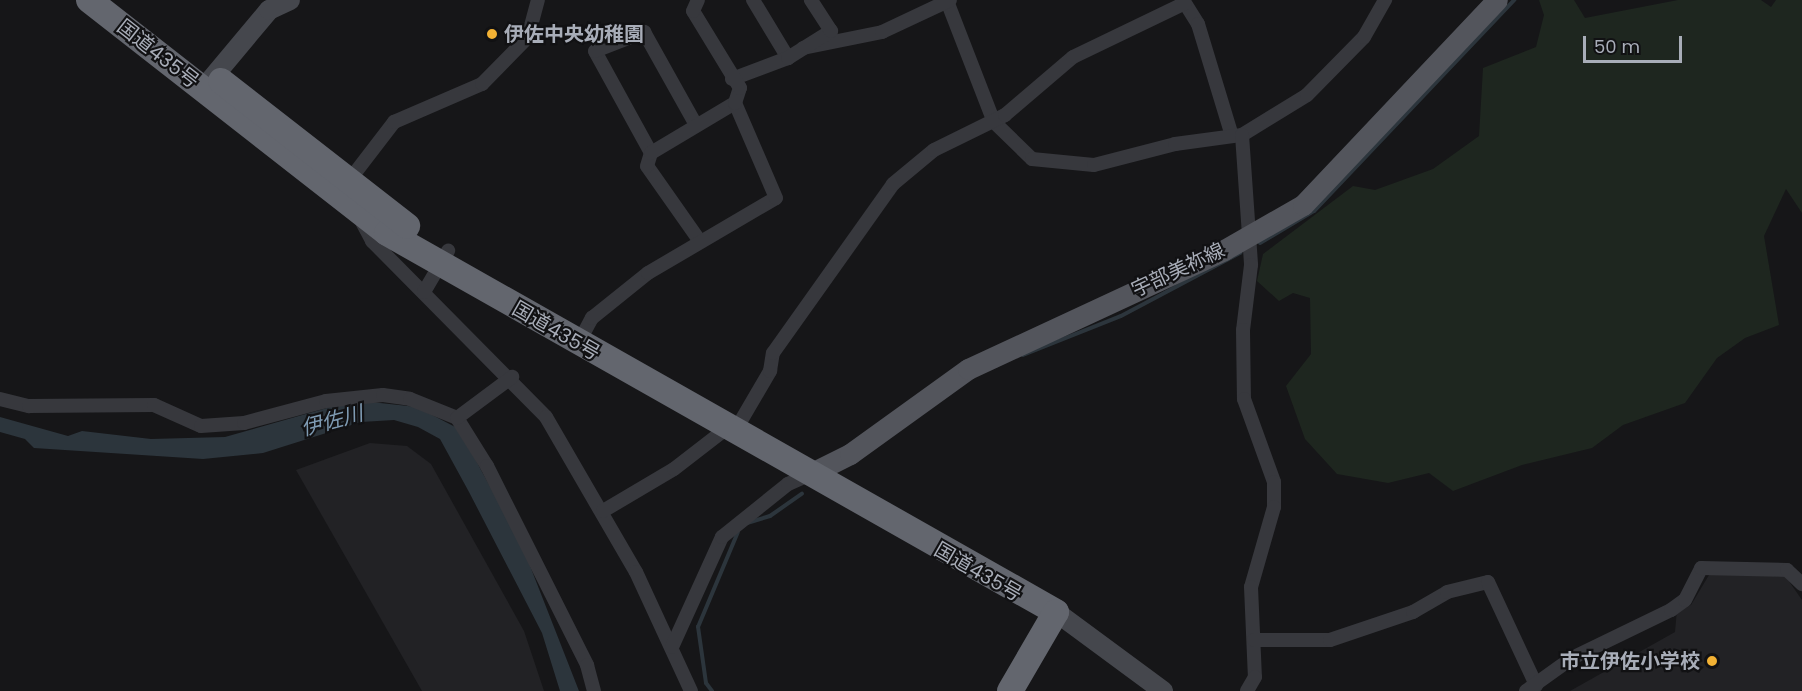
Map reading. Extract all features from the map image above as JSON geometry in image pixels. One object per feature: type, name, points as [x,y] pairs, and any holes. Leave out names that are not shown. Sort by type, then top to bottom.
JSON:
[{"type":"highway","name":"国道435号","points":[[89,0],[209,82],[348,182],[444,258]]},
{"type":"highway","name":"国道435号","points":[[117,0],[358,213],[444,258],[818,471],[1036,589],[1056,612]]},
{"type":"highway","points":[[1010,691],[1056,612]]},
{"type":"main road","name":"宇部美祢線","points":[[818,471],[968,369],[1246,238],[1303,205],[1330,181],[1497,0]]},
{"type":"street","points":[[209,82],[269,10],[290,0]]},
{"type":"street","points":[[348,182],[394,122],[482,84],[528,37],[538,0]]},
{"type":"street","points":[[581,337],[648,273],[699,240],[776,198],[735,103],[740,88],[732,79],[693,10],[698,0]]},
{"type":"street","points":[[753,0],[788,58]]},
{"type":"street","points":[[732,79],[788,58],[831,31],[811,0]]},
{"type":"street","points":[[803,48],[882,32],[948,1],[994,122],[1032,159],[1066,164],[1109,162],[1237,135],[1307,95],[1364,37],[1385,0]]},
{"type":"street","points":[[603,511],[674,470],[734,424],[770,371],[773,353],[893,184],[934,150],[994,122],[1073,57],[1184,2],[1198,24],[1248,168],[1246,238],[1251,264],[1243,330],[1244,399],[1274,482],[1274,507],[1251,587],[1255,677],[1247,691]]},
{"type":"street","points":[[651,153],[595,51],[644,33],[696,125]]},
{"type":"street","points":[[699,240],[647,166],[651,153],[735,103]]},
{"type":"street","points":[[358,213],[372,241],[512,377],[546,417],[603,511],[672,647],[691,691]]},
{"type":"street","points":[[424,292],[444,258]]},
{"type":"street","points":[[457,418],[512,377]]},
{"type":"street","points":[[0,399],[29,406],[154,405],[201,426],[383,395],[410,399],[457,418],[488,466],[587,665],[594,691]]},
{"type":"street","points":[[672,647],[722,537],[738,519],[818,471]]},
{"type":"street","points":[[1254,640],[1330,640],[1413,612],[1447,592],[1488,582],[1531,688],[1572,658],[1671,610],[1685,600],[1701,568],[1787,570],[1802,584]]},
{"type":"street","points":[[1056,612],[1163,691]]},
{"type":"shaded area","points":[[1539,0],[1574,0],[1585,18],[1678,0],[1761,0],[1771,7],[1776,0],[1802,0],[1802,213],[1786,189],[1764,236],[1779,325],[1745,338],[1717,358],[1685,403],[1623,425],[1592,448],[1522,465],[1453,491],[1429,473],[1388,483],[1337,474],[1305,439],[1286,386],[1311,354],[1310,298],[1293,293],[1279,301],[1257,281],[1263,254],[1353,186],[1375,190],[1433,169],[1479,136],[1483,68],[1536,47],[1544,15]]},
{"type":"shaded area","points":[[370,443],[407,446],[431,464],[524,631],[544,691],[422,691],[296,470]]},
{"type":"shaded area","name":"市立伊佐小学校","points":[[1734,573],[1786,577],[1802,600],[1802,691],[1570,691],[1675,632],[1677,610],[1691,605],[1709,575]]},
{"type":"water","name":"伊佐川","points":[[371,402],[417,407],[459,429],[523,548],[579,691],[560,691],[542,633],[469,492],[440,439],[418,427],[394,420],[361,422],[263,453],[203,459],[34,448],[25,439],[0,432],[0,417],[68,436],[82,431],[151,439],[225,437],[341,404]]},
{"type":"waterway","points":[[1260,243],[1314,211],[1514,0]]},
{"type":"waterway","points":[[1023,355],[1121,316],[1240,253]]},
{"type":"waterway","points":[[747,523],[770,516],[802,494]]},
{"type":"waterway","points":[[712,691],[706,683],[698,627],[738,532]]},
{"type":"place","name":"伊佐中央幼稚園","points":[[492,34]]},
{"type":"place","name":"市立伊佐小学校","points":[[1712,661]]}]
